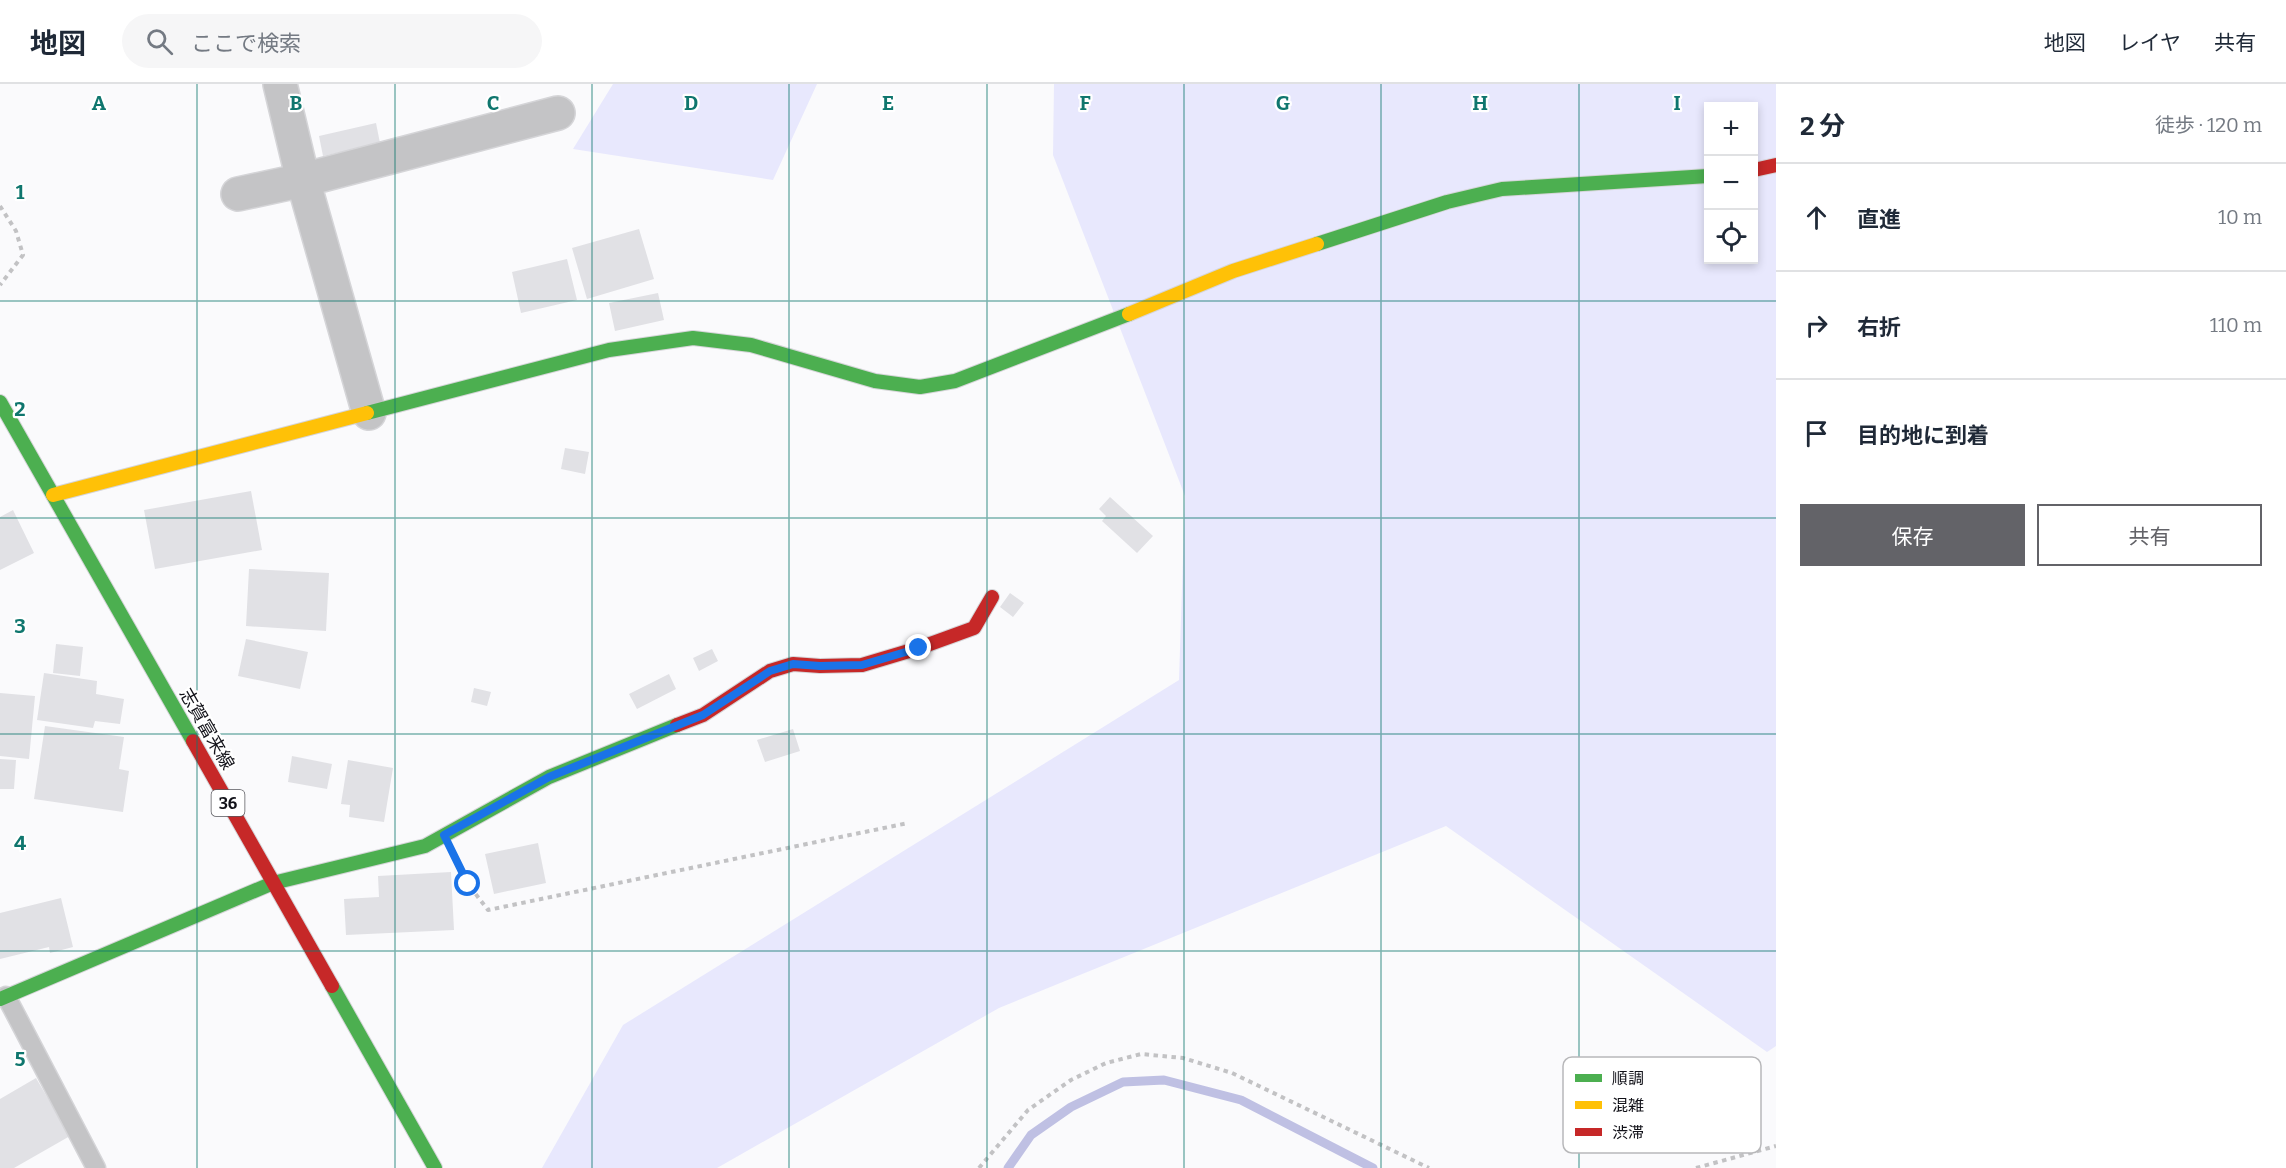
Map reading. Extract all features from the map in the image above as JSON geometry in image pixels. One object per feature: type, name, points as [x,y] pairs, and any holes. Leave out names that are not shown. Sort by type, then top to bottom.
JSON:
[{"type":"street","points":[[280,84],[303,180],[369,413]]},
{"type":"street","points":[[238,194],[303,180],[558,112]]},
{"type":"street","points":[[1758,169],[1776,165]]},
{"type":"street","points":[[53,495],[609,350],[693,338],[751,345],[875,381],[920,387],[955,381],[1233,271],[1447,202],[1503,189],[1532,186],[1704,176]]},
{"type":"street","name":"志賀富来線","points":[[0,402],[435,1168]]},
{"type":"street","points":[[3,997],[273,883],[425,846],[549,777],[703,715],[770,671],[793,664],[862,665],[974,628],[992,597]]},
{"type":"lane","points":[[3,997],[96,1168]]},
{"type":"path","points":[[0,206],[16,231],[23,255],[0,285]]},
{"type":"path","points":[[444,835],[468,884],[488,910],[908,823]]},
{"type":"path","points":[[980,1168],[1028,1110],[1071,1080],[1106,1063],[1141,1054],[1183,1058],[1232,1073],[1429,1168]]},
{"type":"path","points":[[1761,1150],[1776,1146]]},
{"type":"path","points":[[1696,1168],[1751,1153]]},
{"type":"shaded area","points":[[613,84],[817,84],[773,180],[573,149]]},
{"type":"shaded area","points":[[1054,84],[1776,84],[1776,1046],[1767,1052],[1446,826],[999,1008],[717,1168],[542,1168],[623,1025],[1179,680],[1185,496],[1053,155]]},
{"type":"building","points":[[376,123],[380,143],[323,156],[319,136]]},
{"type":"building","points":[[639,229],[654,279],[587,299],[572,248]]},
{"type":"building","points":[[567,259],[577,300],[521,313],[512,272]]},
{"type":"building","points":[[658,293],[664,320],[615,331],[609,303]]},
{"type":"building","points":[[565,448],[589,452],[585,474],[561,469]]},
{"type":"building","points":[[251,491],[262,550],[155,569],[144,510]]},
{"type":"building","points":[[1110,497],[1153,536],[1137,553],[1102,521],[1106,516],[1099,509]]},
{"type":"building","points":[[13,510],[34,553],[0,570],[0,517]]},
{"type":"building","points":[[249,569],[329,573],[326,631],[246,626]]},
{"type":"building","points":[[1010,593],[1024,603],[1013,617],[1000,607]]},
{"type":"building","points":[[246,639],[308,652],[300,689],[238,676]]},
{"type":"building","points":[[56,644],[83,647],[80,676],[53,673]]},
{"type":"building","points":[[712,649],[718,661],[699,671],[693,658]]},
{"type":"building","points":[[44,673],[97,681],[96,694],[124,699],[120,724],[95,721],[93,728],[37,720]]},
{"type":"building","points":[[669,674],[676,689],[637,709],[629,694]]},
{"type":"building","points":[[474,688],[491,692],[487,706],[471,702]]},
{"type":"building","points":[[0,693],[35,696],[29,759],[0,756]]},
{"type":"building","points":[[45,726],[124,737],[119,769],[129,771],[123,812],[34,799]]},
{"type":"building","points":[[793,729],[800,751],[765,762],[757,740]]},
{"type":"building","points":[[292,756],[332,764],[327,789],[288,782]]},
{"type":"building","points":[[0,759],[16,760],[14,789],[0,789]]},
{"type":"building","points":[[348,760],[393,768],[384,822],[349,817],[350,805],[341,804]]},
{"type":"building","points":[[538,843],[546,883],[494,894],[485,854]]},
{"type":"building","points":[[451,872],[454,930],[346,935],[344,899],[379,897],[378,876]]},
{"type":"building","points":[[61,898],[73,947],[50,953],[49,947],[0,959],[0,913]]},
{"type":"building","points":[[36,1078],[70,1136],[14,1168],[0,1168],[0,1099]]},
{"type":"waterway","points":[[1008,1168],[1031,1135],[1071,1107],[1123,1082],[1164,1080],[1241,1100],[1373,1168]]},
{"type":"traffic: fast","points":[[1317,244],[1447,202],[1502,189],[1704,176]]},
{"type":"traffic: fast","points":[[367,413],[609,350],[693,338],[751,345],[875,381],[920,387],[955,381],[1129,314]]},
{"type":"traffic: fast","points":[[0,402],[193,741]]},
{"type":"traffic: fast","points":[[0,999],[273,883],[425,846],[549,777],[677,725]]},
{"type":"traffic: fast","points":[[332,986],[435,1168]]},
{"type":"traffic: slow","points":[[1129,314],[1233,271],[1317,244]]},
{"type":"traffic: slow","points":[[53,495],[367,413]]},
{"type":"traffic: jam","points":[[1758,169],[1776,165]]},
{"type":"traffic: jam","points":[[677,725],[703,715],[770,671],[793,664],[862,665],[974,628],[992,597]]},
{"type":"traffic: jam","points":[[193,741],[332,986]]},
{"type":"route","points":[[468,884],[444,835],[549,777],[703,715],[770,671],[793,664],[862,665],[919,648]]}]
